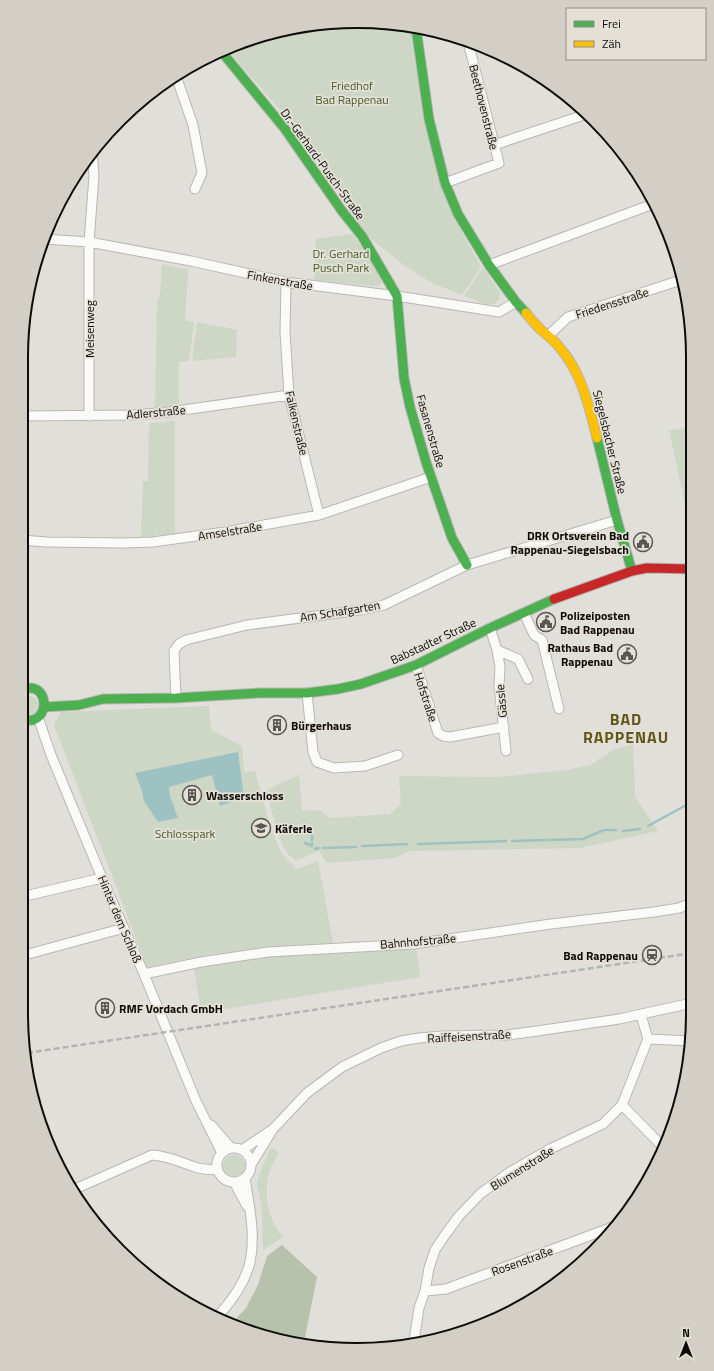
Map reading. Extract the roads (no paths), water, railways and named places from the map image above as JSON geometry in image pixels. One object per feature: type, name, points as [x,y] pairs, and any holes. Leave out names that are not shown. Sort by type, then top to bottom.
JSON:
[{"type":"street","name":"Siegelsbacher Straße","points":[[417,33],[429,120],[445,182],[458,214],[489,265],[516,302],[560,348],[571,363],[582,385],[592,417],[617,520],[632,571]]},
{"type":"street","name":"Beethovenstraße","points":[[445,182],[499,163],[469,48]]},
{"type":"street","name":"Dr.-Gerhard-Pusch-Straße","points":[[225,56],[285,129],[342,211],[362,236],[397,296]]},
{"type":"street","points":[[177,81],[194,125],[202,173],[195,189]]},
{"type":"street","points":[[494,145],[581,116]]},
{"type":"street","name":"Meisenweg","points":[[89,416],[89,242],[94,176],[93,161]]},
{"type":"street","points":[[489,265],[649,206]]},
{"type":"street","name":"Finkenstraße","points":[[50,239],[89,242],[191,261],[286,282],[397,296],[499,312],[516,302]]},
{"type":"street","name":"Friedensstraße","points":[[549,335],[568,317],[677,281]]},
{"type":"street","name":"Falkenstraße","points":[[286,282],[285,332],[289,395],[320,515]]},
{"type":"street","name":"Fasanenstraße","points":[[397,296],[404,378],[410,407],[452,538],[467,565]]},
{"type":"street","name":"Adlerstraße","points":[[28,416],[132,415],[169,412],[289,395]]},
{"type":"street","name":"Amselstraße","points":[[28,540],[89,543],[153,542],[225,532],[320,515],[432,477]]},
{"type":"street","name":"Am Schafgarten","points":[[176,698],[174,651],[179,644],[186,640],[246,625],[361,610],[384,605],[467,565],[617,520]]},
{"type":"street","points":[[625,549],[632,558],[686,567]]},
{"type":"street","points":[[632,571],[647,568],[686,568]]},
{"type":"street","points":[[632,571],[686,576]]},
{"type":"street","name":"Babstadter Straße","points":[[45,707],[79,705],[103,699],[176,698],[260,693],[307,693],[361,684],[416,665],[490,628],[554,599],[632,571]]},
{"type":"street","points":[[524,613],[534,634],[542,640],[559,709]]},
{"type":"street","name":"Gässle","points":[[490,628],[497,650],[500,667],[499,686],[506,751]]},
{"type":"street","points":[[497,650],[518,659],[528,679]]},
{"type":"street","name":"Hofstraße","points":[[416,665],[438,733],[443,736],[450,737],[504,727]]},
{"type":"street","name":"Babstadter Straße","points":[[28,688],[34,688],[42,695],[81,698],[92,701]]},
{"type":"street","points":[[307,693],[313,752],[317,762],[334,768],[365,766],[398,755]]},
{"type":"street","points":[[28,721],[38,717],[44,711],[45,701],[42,695]]},
{"type":"street","name":"Hinter dem Schloß","points":[[38,717],[51,755],[102,878],[144,974],[170,1039],[222,1153]]},
{"type":"street","points":[[28,896],[102,878]]},
{"type":"street","name":"Bahnhofstraße","points":[[144,974],[201,962],[268,952],[414,944],[551,924],[672,909],[686,905]]},
{"type":"street","points":[[28,954],[124,928]]},
{"type":"street","name":"Raiffeisenstraße","points":[[245,1178],[251,1170],[251,1165],[273,1129],[307,1093],[342,1067],[381,1048],[401,1041],[442,1036],[515,1034],[642,1015],[686,1004]]},
{"type":"street","points":[[642,1015],[648,1039],[685,1041]]},
{"type":"street","name":"Blumenstraße","points":[[414,1338],[419,1308],[425,1291],[429,1268],[435,1250],[459,1216],[480,1194],[510,1172],[550,1149],[603,1124],[622,1105],[648,1039]]},
{"type":"street","points":[[622,1105],[659,1143]]},
{"type":"street","name":"Hinter dem Schloß","points":[[206,1120],[231,1148]]},
{"type":"street","name":"Raiffeisenstraße","points":[[242,1150],[273,1129]]},
{"type":"street","points":[[221,1314],[234,1298],[243,1280],[250,1262],[252,1240],[245,1178],[238,1182],[224,1179],[218,1170],[217,1161],[222,1153],[231,1148],[242,1150],[249,1156],[251,1165]]},
{"type":"street","points":[[78,1188],[152,1155],[171,1158],[197,1168],[218,1170]]},
{"type":"street","points":[[234,1182],[250,1213]]},
{"type":"street","name":"Rosenstraße","points":[[425,1291],[446,1289],[605,1230]]},
{"type":"water","points":[[238,752],[244,797],[220,806],[212,775],[169,787],[170,796],[178,818],[158,822],[144,801],[135,773]]},
{"type":"waterway","points":[[648,826],[686,805]]},
{"type":"waterway","points":[[623,831],[640,829]]},
{"type":"waterway","points":[[512,841],[583,839],[604,830],[616,830]]},
{"type":"waterway","points":[[418,844],[506,841]]},
{"type":"waterway","points":[[305,843],[312,846],[312,843]]},
{"type":"waterway","points":[[362,846],[407,844]]},
{"type":"waterway","points":[[323,848],[356,847]]},
{"type":"waterway","points":[[316,848],[315,849],[319,848]]},
{"type":"railway","points":[[31,1052],[686,954]]},
{"type":"place","name":"DRK Ortsverein Bad Rappenau-Siegelsbach","points":[[643,542]]},
{"type":"place","name":"Polizeiposten Bad Rappenau","points":[[546,622]]},
{"type":"place","name":"Rathaus Bad Rappenau","points":[[627,654]]},
{"type":"place","name":"Bürgerhaus","points":[[277,725]]},
{"type":"place","name":"Wasserschloss","points":[[192,795]]},
{"type":"place","name":"Käferle","points":[[261,828]]},
{"type":"place","name":"Bad Rappenau","points":[[652,955]]},
{"type":"place","name":"RMF Vordach GmbH","points":[[105,1008]]},
{"type":"district","name":"BAD RAPPENAU","points":[[626,728]]},
{"type":"park label","name":"Friedhof Bad Rappenau","points":[[352,92]]},
{"type":"park label","name":"Dr. Gerhard Pusch Park","points":[[341,260]]},
{"type":"park label","name":"Schlosspark","points":[[185,833]]}]
